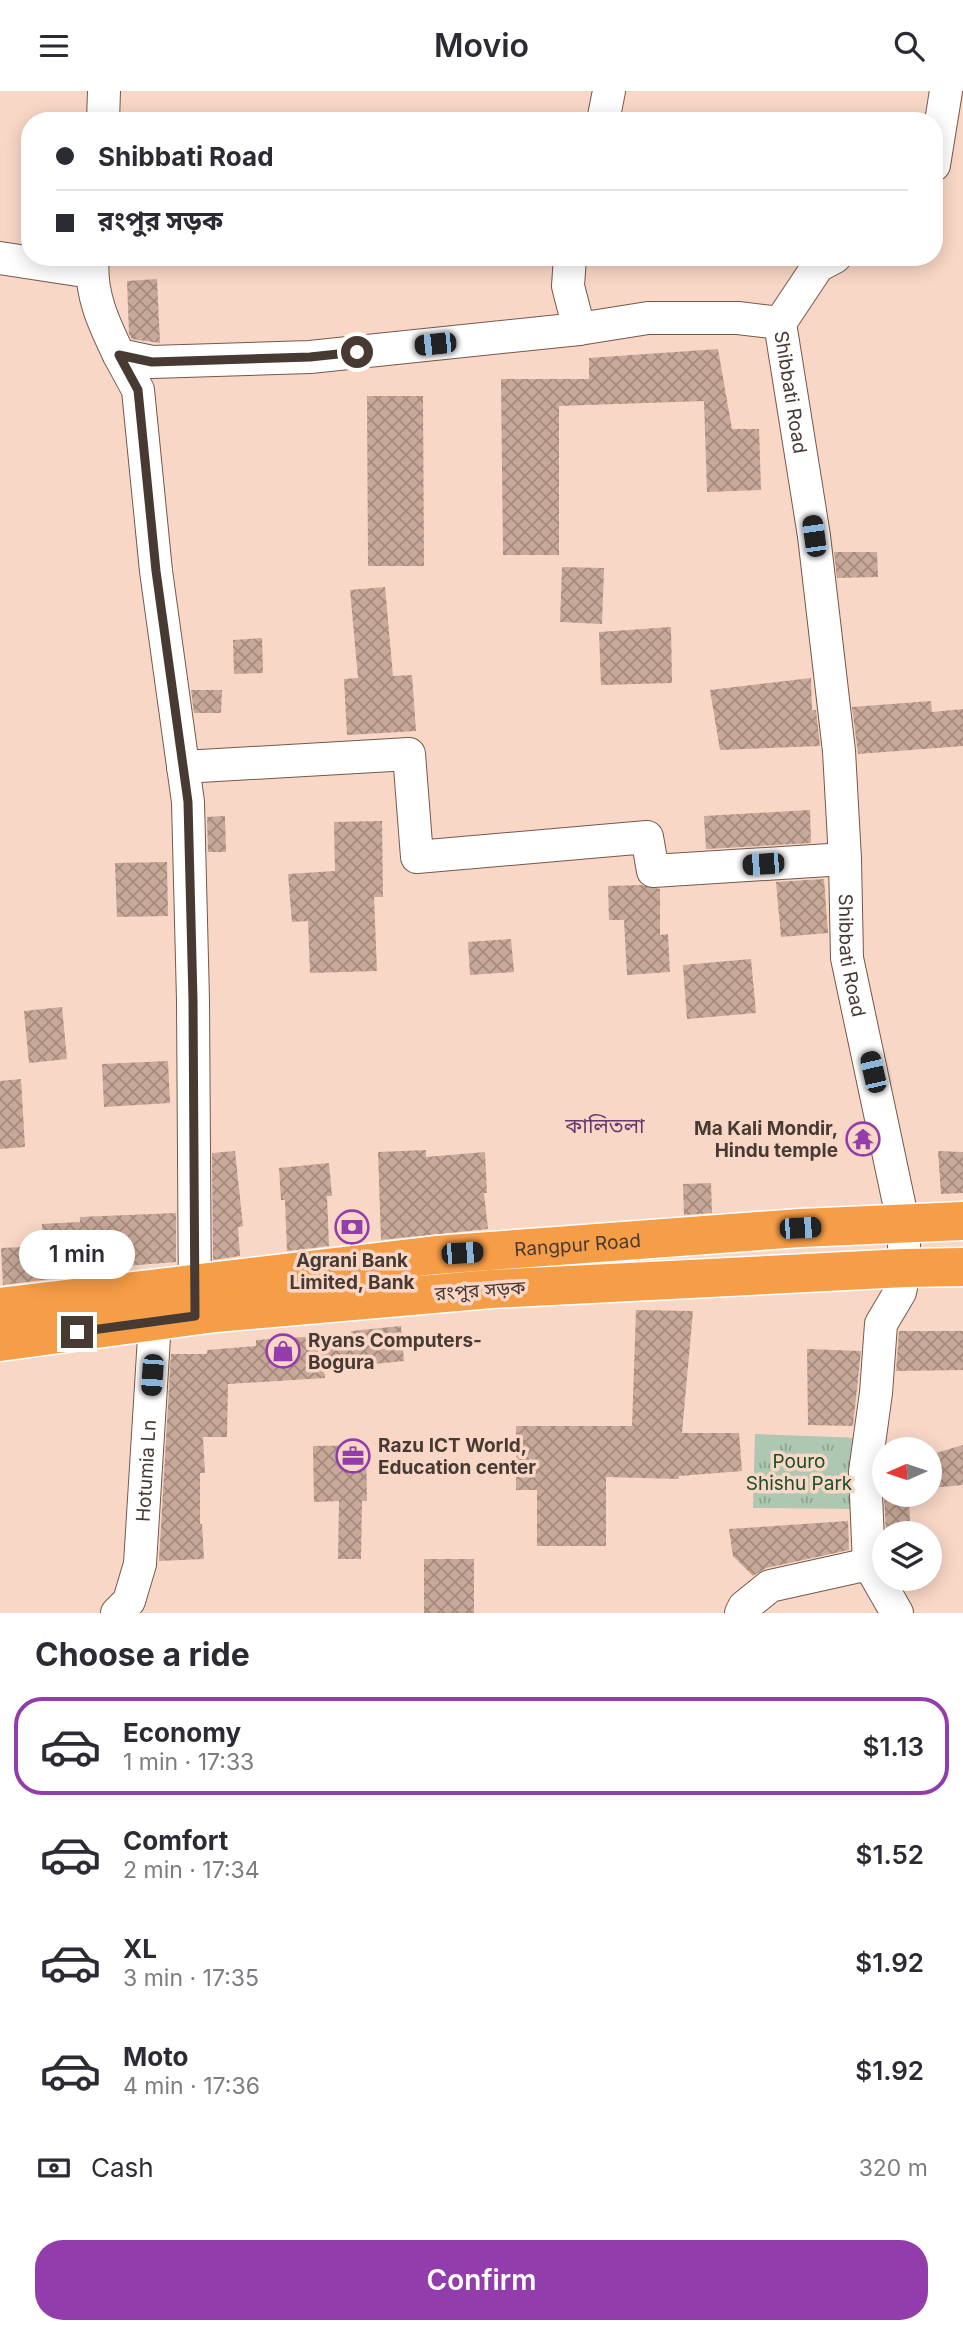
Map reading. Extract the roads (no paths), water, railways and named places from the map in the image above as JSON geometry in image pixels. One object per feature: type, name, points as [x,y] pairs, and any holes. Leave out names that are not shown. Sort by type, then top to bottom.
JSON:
[{"type":"highway","name":"Rangpur Road","points":[[194,1300],[436,1255],[904,1222],[963,1221]]},
{"type":"highway","name":"রংপুর সড়ক","points":[[0,1307],[491,1289],[963,1267]]},
{"type":"highway","name":"রংপুর সড়ক","points":[[0,1342],[155,1321],[194,1300]]},
{"type":"street","points":[[103,112],[104,91]]},
{"type":"street","points":[[605,112],[609,91]]},
{"type":"street","points":[[940,112],[942,93]]},
{"type":"street","points":[[0,258],[21,260]]},
{"type":"street","points":[[92,266],[99,315],[138,390],[156,571],[188,802],[193,1000],[194,1300]]},
{"type":"street","points":[[569,266],[568,286],[579,329]]},
{"type":"street","points":[[780,323],[818,266]]},
{"type":"street","name":"Shibbati Road","points":[[119,355],[152,362],[310,357],[579,329],[648,318],[738,318],[780,323],[814,536],[839,751],[847,958],[904,1222],[905,1268],[900,1291],[881,1324],[876,1393],[865,1472],[869,1564]]},
{"type":"street","points":[[183,767],[410,754],[417,857],[647,837],[653,871],[845,859]]},
{"type":"street","name":"Hotumia Ln","points":[[117,1613],[128,1601],[140,1564],[155,1321]]},
{"type":"street","points":[[741,1613],[744,1607],[770,1586],[869,1564],[897,1613]]},
{"type":"place","name":"Ma Kali Mondir, Hindu temple","points":[[863,1139]]},
{"type":"place","name":"Agrani Bank Limited, Bank","points":[[352,1227]]},
{"type":"place","name":"Ryans Computers- Bogura","points":[[283,1351]]},
{"type":"place","name":"Razu ICT World, Education center","points":[[353,1456]]},
{"type":"district","name":"কালিতলা","points":[[605,1126]]},
{"type":"park label","name":"Pouro Shishu Park","points":[[799,1472]]}]
